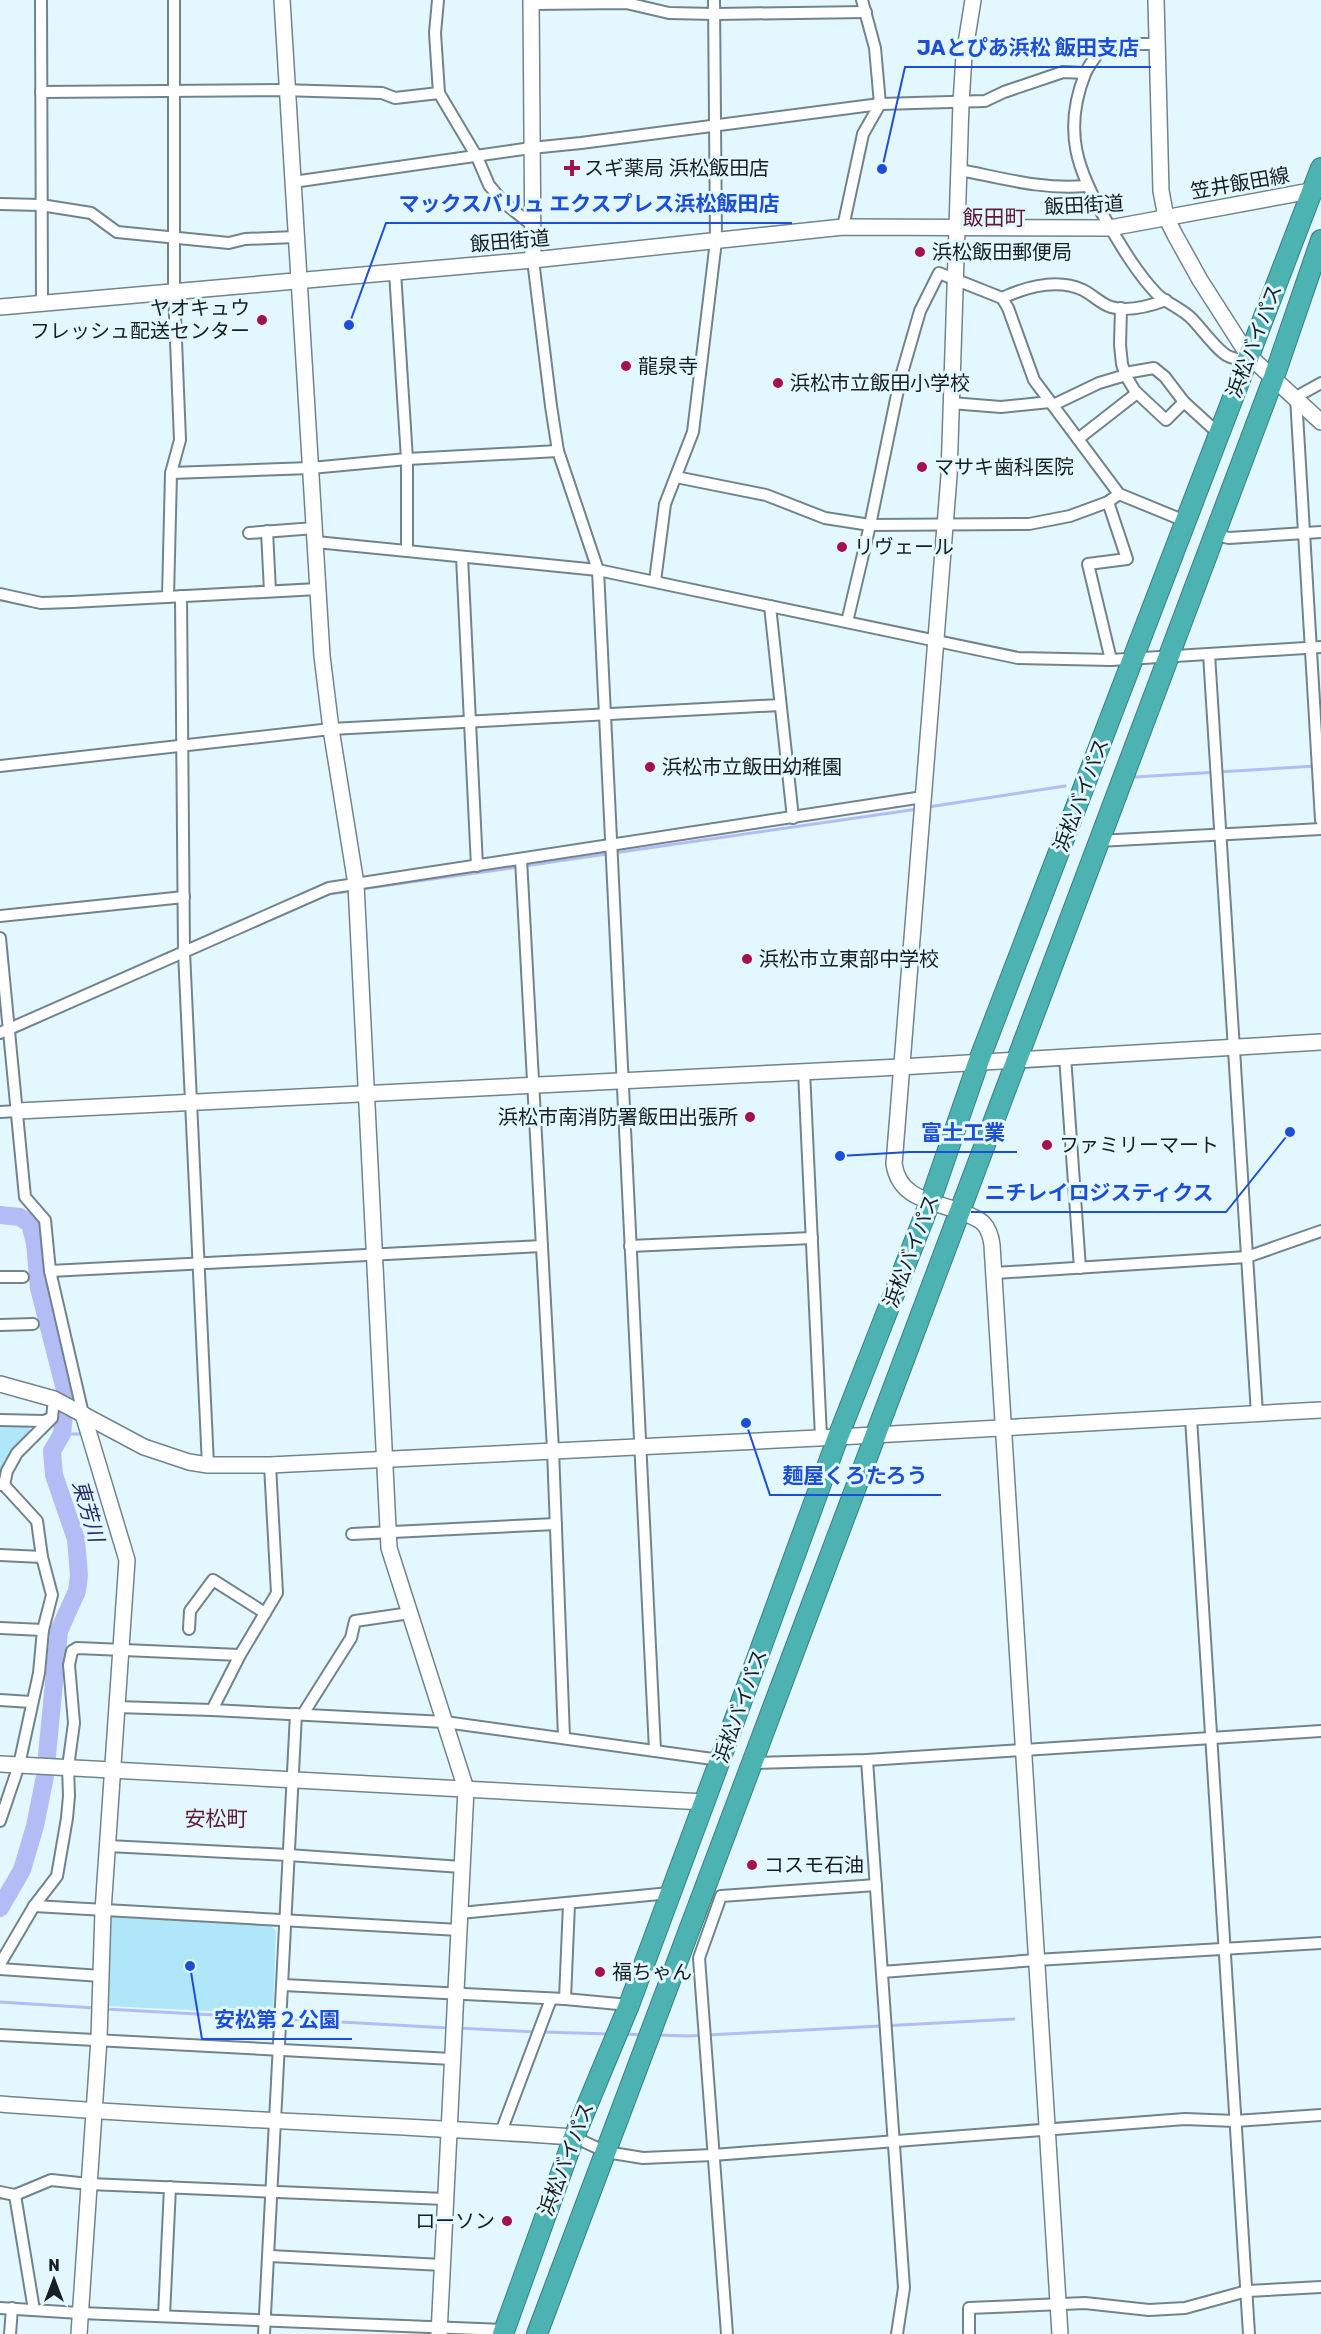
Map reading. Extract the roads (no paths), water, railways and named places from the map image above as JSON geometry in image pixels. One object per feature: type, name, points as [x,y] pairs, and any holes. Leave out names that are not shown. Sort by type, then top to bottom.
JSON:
[{"type":"highway","name":"浜松バイパス","points":[[503,2332],[574,2138],[628,2005],[720,1760],[830,1437],[930,1202],[978,1063],[1247,358],[1316,190],[1321,168]]},
{"type":"highway","name":"浜松バイパス","points":[[537,2334],[1274,377],[1321,240]]},
{"type":"street","points":[[41,0],[42,303]]},
{"type":"street","points":[[168,597],[171,472],[180,440],[174,291],[174,0]]},
{"type":"street","points":[[282,0],[322,656],[331,729],[356,884],[388,1532],[393,1562],[466,1789],[439,2331]]},
{"type":"street","points":[[438,0],[435,33],[440,93],[477,157],[489,185],[503,202],[532,225]]},
{"type":"street","points":[[655,581],[665,504],[693,432],[716,242],[714,0]]},
{"type":"street","points":[[843,227],[864,134],[880,104],[875,48],[862,0]]},
{"type":"street","points":[[973,0],[964,56],[945,525],[894,1151],[896,1176],[908,1192],[930,1202],[959,1210],[983,1222],[989,1232],[995,1273],[1060,2334]]},
{"type":"street","points":[[1156,0],[1161,191],[1166,217],[1200,280],[1247,358],[1274,377],[1321,422]]},
{"type":"street","points":[[656,1750],[598,570],[558,451],[533,260],[531,2],[626,3],[669,13],[866,12]]},
{"type":"street","points":[[1157,44],[1105,44],[1085,73],[1076,106],[1074,130],[1076,158],[1086,186],[1110,228],[1157,295],[1192,319],[1227,356],[1247,358]]},
{"type":"street","points":[[293,182],[531,148],[880,104],[985,101],[1004,92],[1063,72],[1085,73]]},
{"type":"street","points":[[41,92],[382,93],[395,98],[440,93]]},
{"type":"street","points":[[960,170],[1040,186],[1065,188],[1086,186]]},
{"type":"street","name":"笠井飯田線","points":[[1166,217],[1316,190]]},
{"type":"street","points":[[0,204],[41,205],[91,213],[117,232],[229,243],[245,239],[295,237]]},
{"type":"street","name":"飯田街道","points":[[0,307],[533,260],[843,227],[1110,228],[1166,217]]},
{"type":"street","points":[[395,272],[407,459],[407,551]]},
{"type":"street","points":[[847,622],[900,380],[920,312],[939,273],[1002,298],[1008,308],[1034,380],[1119,494],[1185,521]]},
{"type":"street","points":[[1002,298],[1024,288],[1064,286],[1082,290],[1110,307],[1152,305],[1166,300]]},
{"type":"street","points":[[1120,308],[1122,364],[1125,374],[1137,393],[1166,420],[1184,402]]},
{"type":"street","points":[[951,403],[1001,407],[1051,404],[1099,383],[1125,374],[1154,368],[1166,377],[1184,402],[1218,433]]},
{"type":"street","points":[[1296,397],[1321,383]]},
{"type":"street","points":[[1078,439],[1137,393]]},
{"type":"street","points":[[1296,397],[1303,534],[1316,647],[1321,820]]},
{"type":"street","points":[[171,472],[311,468],[407,459],[558,451]]},
{"type":"street","points":[[676,477],[766,495],[825,518],[870,525],[1029,524],[1071,516],[1108,502],[1119,494]]},
{"type":"street","points":[[1108,502],[1127,559],[1088,564],[1111,660]]},
{"type":"street","points":[[249,533],[267,531],[315,535],[407,551],[598,570],[1018,658],[1111,660],[1316,647]]},
{"type":"street","points":[[267,531],[270,591]]},
{"type":"street","points":[[1214,534],[1229,538],[1321,532]]},
{"type":"street","points":[[462,557],[477,866]]},
{"type":"street","points":[[0,594],[41,603],[318,589]]},
{"type":"street","points":[[181,596],[184,952],[208,1465]]},
{"type":"street","points":[[770,606],[793,818]]},
{"type":"street","points":[[1209,654],[1257,1414]]},
{"type":"street","points":[[0,766],[331,729],[780,705]]},
{"type":"street","points":[[4,1031],[329,888],[923,797]]},
{"type":"street","points":[[1098,841],[1321,829]]},
{"type":"street","points":[[520,859],[553,1450],[564,1737]]},
{"type":"street","points":[[0,916],[184,897]]},
{"type":"street","points":[[0,939],[4,1031],[18,1111],[25,1197],[45,1220],[50,1271],[79,1411],[126,1560],[103,1911],[99,2039],[80,2334]]},
{"type":"street","points":[[0,1112],[978,1063],[1321,1042]]},
{"type":"street","points":[[1065,1056],[1080,1268]]},
{"type":"street","points":[[804,1071],[812,1238],[830,1437]]},
{"type":"street","points":[[995,1273],[1247,1257],[1321,1231]]},
{"type":"street","points":[[630,1246],[812,1238]]},
{"type":"street","points":[[50,1271],[542,1246]]},
{"type":"street","points":[[0,1277],[23,1277]]},
{"type":"street","points":[[0,1325],[33,1324]]},
{"type":"street","points":[[0,1384],[57,1401],[144,1447],[189,1462],[208,1465],[384,1460],[1321,1410]]},
{"type":"street","points":[[0,1821],[21,1765],[31,1702],[39,1673],[43,1630],[52,1595],[42,1557],[37,1521],[2,1485],[17,1453],[52,1418],[57,1401]]},
{"type":"street","points":[[0,1420],[44,1421],[52,1418]]},
{"type":"street","points":[[1191,1418],[1249,2334]]},
{"type":"street","points":[[212,1710],[240,1655],[276,1593],[270,1465]]},
{"type":"street","points":[[352,1534],[556,1524]]},
{"type":"street","points":[[0,1555],[42,1557]]},
{"type":"street","points":[[189,1629],[190,1611],[213,1580],[265,1613]]},
{"type":"street","points":[[264,2334],[270,2256],[274,2121],[282,2017],[288,1855],[299,1714],[351,1638],[355,1621],[410,1613]]},
{"type":"street","points":[[0,1628],[43,1630]]},
{"type":"street","points":[[0,1964],[34,1906],[57,1876],[69,1796],[63,1767],[74,1723],[69,1665],[72,1651],[77,1648],[240,1655]]},
{"type":"street","points":[[0,1700],[31,1702]]},
{"type":"street","points":[[116,1707],[445,1722],[720,1760]]},
{"type":"street","points":[[752,1763],[867,1760],[1321,1731]]},
{"type":"street","points":[[867,1760],[904,2288],[897,2334]]},
{"type":"street","points":[[0,1764],[704,1802]]},
{"type":"street","points":[[108,1846],[462,1867]]},
{"type":"street","points":[[727,2334],[699,1958],[721,1896],[876,1885]]},
{"type":"street","points":[[460,1912],[569,1904],[670,1893]]},
{"type":"street","points":[[565,1999],[569,1904]]},
{"type":"street","points":[[34,1906],[459,1930]]},
{"type":"street","points":[[882,1972],[1036,1960],[1321,1943]]},
{"type":"street","points":[[0,1970],[101,1976]]},
{"type":"street","points":[[283,1985],[565,1999],[628,2005]]},
{"type":"street","points":[[501,2132],[551,1999]]},
{"type":"street","points":[[0,2035],[452,2059]]},
{"type":"street","points":[[0,2104],[274,2121],[449,2128],[574,2138],[606,2152],[643,2158],[895,2142],[1185,2119],[1235,2121],[1321,2115]]},
{"type":"street","points":[[0,2192],[15,2195],[51,2180],[89,2184],[445,2199]]},
{"type":"street","points":[[164,2316],[170,2187]]},
{"type":"street","points":[[15,2195],[34,2310]]},
{"type":"street","points":[[270,2256],[442,2265]]},
{"type":"street","points":[[969,2334],[969,2308],[1085,2303],[1158,2310],[1185,2308],[1247,2291],[1321,2287]]},
{"type":"street","points":[[0,2308],[264,2319],[439,2331],[503,2332]]},
{"type":"street","points":[[10,2334],[12,2308]]},
{"type":"waterway","points":[[1135,777],[1316,766]]},
{"type":"waterway","points":[[928,807],[1065,786]]},
{"type":"waterway","points":[[524,866],[918,809]]},
{"type":"waterway","points":[[361,889],[518,867]]},
{"type":"waterway","points":[[276,917],[328,894],[351,891]]},
{"type":"waterway","points":[[12,1033],[91,998]]},
{"type":"waterway","name":"東芳川","points":[[0,1215],[20,1217],[30,1224],[35,1243],[39,1288],[66,1394],[62,1434],[52,1451],[54,1475],[76,1539],[79,1575],[77,1591],[59,1631],[45,1776],[35,1826],[22,1870],[0,1908]]},
{"type":"waterway","points":[[62,1434],[82,1434]]},
{"type":"waterway","points":[[0,2002],[95,2008]]},
{"type":"waterway","points":[[105,2009],[449,2028]]},
{"type":"waterway","points":[[656,2035],[689,2036],[1014,2019]]},
{"type":"waterway","points":[[458,2028],[536,2032]]},
{"type":"waterway","points":[[542,2032],[611,2034]]},
{"type":"waterway","points":[[626,2034],[644,2035]]},
{"type":"place","name":"スギ薬局 浜松飯田店","points":[[572,168]]},
{"type":"place","name":"JAとぴあ浜松 飯田支店","points":[[882,169]]},
{"type":"place","name":"浜松飯田郵便局","points":[[920,252]]},
{"type":"place","name":"ヤオキュウ フレッシュ配送センター","points":[[262,320]]},
{"type":"place","name":"マックスバリュ エクスプレス浜松飯田店","points":[[349,325]]},
{"type":"place","name":"龍泉寺","points":[[626,366]]},
{"type":"place","name":"浜松市立飯田小学校","points":[[778,383]]},
{"type":"place","name":"マサキ歯科医院","points":[[922,467]]},
{"type":"place","name":"リヴェール","points":[[842,547]]},
{"type":"place","name":"浜松市立飯田幼稚園","points":[[650,767]]},
{"type":"place","name":"浜松市立東部中学校","points":[[747,959]]},
{"type":"place","name":"浜松市南消防署飯田出張所","points":[[750,1117]]},
{"type":"place","name":"ニチレイロジスティクス","points":[[1290,1132]]},
{"type":"place","name":"ファミリーマート","points":[[1047,1145]]},
{"type":"place","name":"富士工業","points":[[840,1156]]},
{"type":"place","name":"麺屋くろたろう","points":[[746,1423]]},
{"type":"place","name":"コスモ石油","points":[[752,1865]]},
{"type":"place","name":"安松第２公園","points":[[190,1966]]},
{"type":"place","name":"福ちゃん","points":[[600,1972]]},
{"type":"place","name":"ローソン","points":[[507,2221]]},
{"type":"district","name":"飯田町","points":[[994,218]]},
{"type":"district","name":"安松町","points":[[216,1819]]}]
